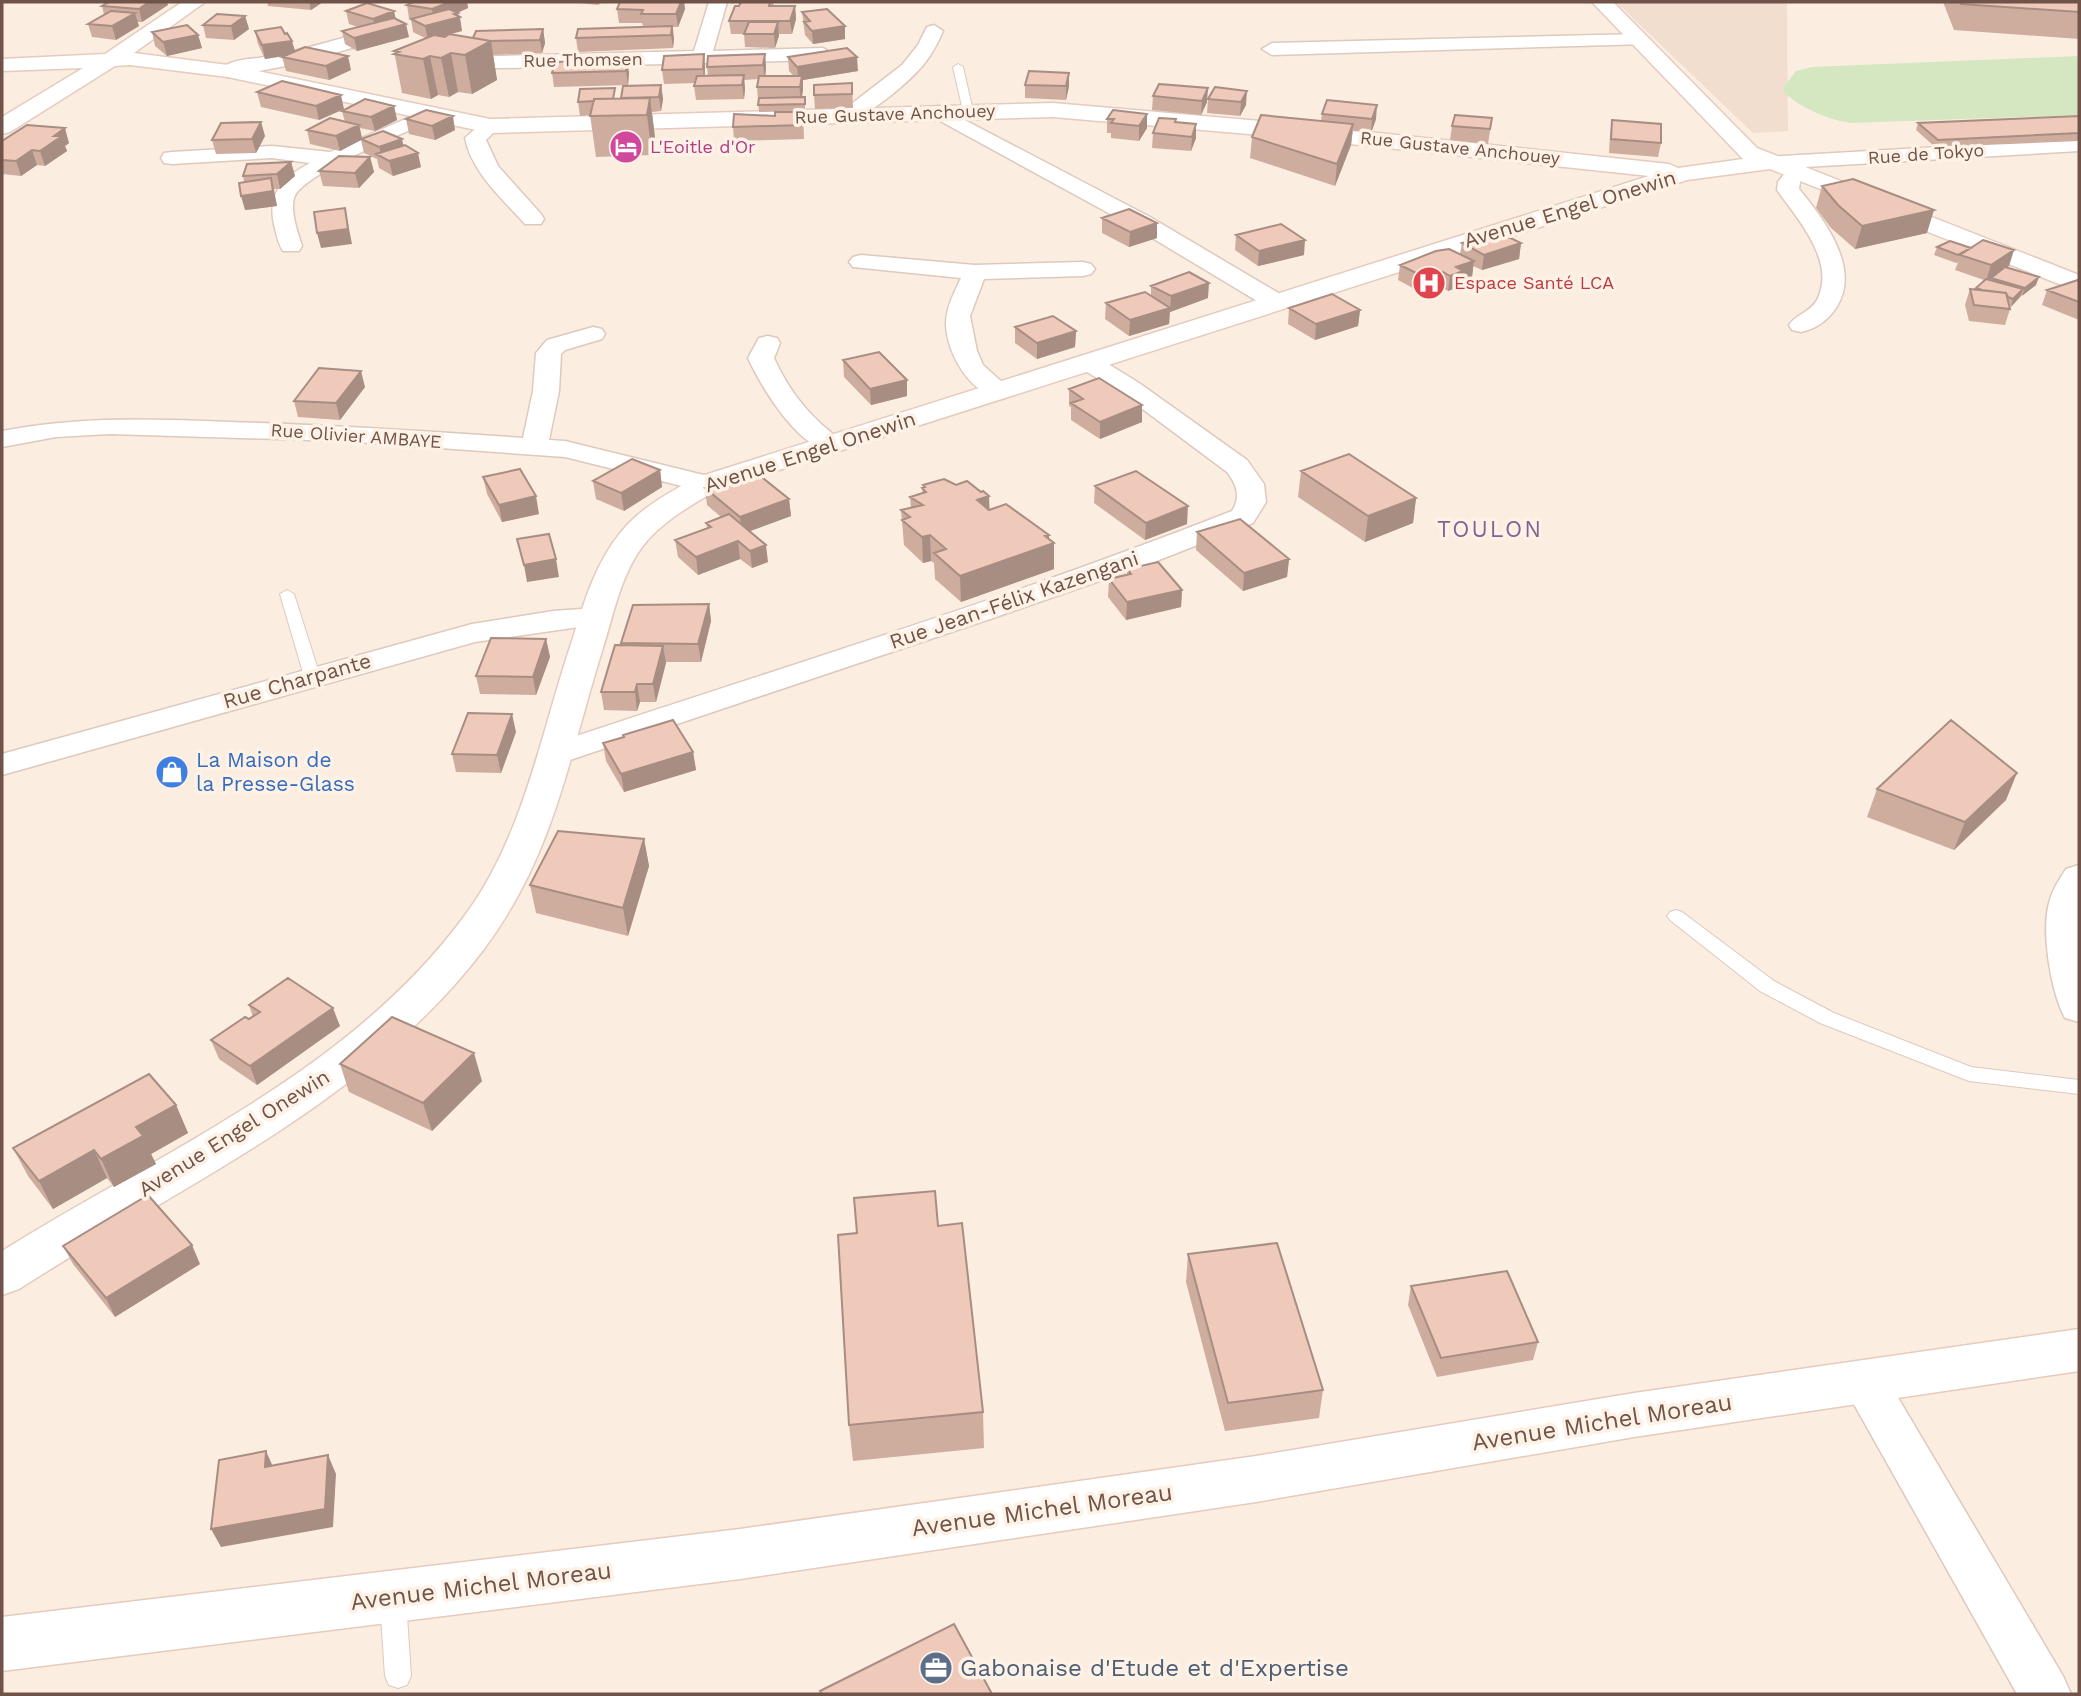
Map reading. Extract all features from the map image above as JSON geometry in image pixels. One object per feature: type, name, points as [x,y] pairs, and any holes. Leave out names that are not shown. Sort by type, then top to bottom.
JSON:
[{"type":"street","points":[[2,127],[110,60],[195,2]]},
{"type":"street","points":[[702,57],[718,2]]},
{"type":"street","points":[[1602,2],[1749,153],[2079,284]]},
{"type":"street","points":[[228,71],[296,58],[402,27]]},
{"type":"street","points":[[848,116],[916,64],[927,50],[934,30]]},
{"type":"street","points":[[1272,49],[1640,40]]},
{"type":"street","name":"Rue Thomsen","points":[[464,63],[823,54]]},
{"type":"street","name":"Rue Gustave Anchouey","points":[[110,60],[130,59],[228,71],[490,126],[1044,110],[1102,113],[1685,173]]},
{"type":"street","points":[[2,65],[110,60]]},
{"type":"street","points":[[938,113],[1142,222],[1276,302]]},
{"type":"street","points":[[290,246],[282,207],[284,195],[296,180],[428,115]]},
{"type":"street","points":[[490,126],[475,138],[475,149],[484,164],[533,219]]},
{"type":"street","name":"Rue de Tokyo","points":[[1785,167],[2079,145]]},
{"type":"street","points":[[172,158],[272,152],[334,159]]},
{"type":"street","points":[[1785,167],[1788,190],[1822,236],[1833,268],[1827,308],[1819,318],[1801,325]]},
{"type":"street","name":"Avenue Engel Onewin","points":[[2,1275],[237,1137],[313,1087],[402,1014],[448,966],[490,911],[521,855],[596,617],[618,558],[633,537],[660,513],[706,484],[1685,173],[1785,167]]},
{"type":"street","points":[[861,262],[975,272],[1083,269]]},
{"type":"street","points":[[975,272],[958,316],[964,351],[972,369],[998,390]]},
{"type":"street","points":[[534,447],[546,391],[549,353],[556,345],[593,334]]},
{"type":"street","points":[[768,343],[761,358],[769,377],[786,402],[829,444]]},
{"type":"street","name":"Rue Jean-Félix Kazengani","points":[[555,754],[985,611],[1169,547],[1243,517],[1252,502],[1250,484],[1237,466],[1130,388],[1087,362]]},
{"type":"street","name":"Rue Olivier AMBAYE","points":[[2,439],[56,429],[158,426],[330,433],[565,449],[706,484]]},
{"type":"street","name":"Rue Charpante","points":[[2,765],[472,633],[553,620],[596,617]]},
{"type":"street","points":[[2079,877],[2074,884],[2066,912],[2068,956],[2079,1007]]},
{"type":"street","name":"Avenue Michel Moreau","points":[[2,1644],[823,1542],[1256,1479],[1634,1415],[2079,1350]]},
{"type":"street","points":[[1865,1383],[2045,1694]]},
{"type":"lane","points":[[958,67],[968,111]]},
{"type":"lane","points":[[287,594],[312,676]]},
{"type":"lane","points":[[1676,916],[1767,986],[1828,1018],[1969,1074],[2079,1087]]},
{"type":"lane","points":[[393,1597],[398,1676]]},
{"type":"shaded area","points":[[1616,2],[1787,2],[1788,131],[1753,133]]},
{"type":"green space","points":[[2079,56],[2079,115],[1851,123],[1824,116],[1799,104],[1784,93],[1783,88],[1796,71],[1812,67]]},
{"type":"building","points":[[109,2],[149,2],[139,9],[102,6]]},
{"type":"building","points":[[414,2],[450,2],[432,9],[407,5]]},
{"type":"building","points":[[620,2],[681,2],[676,14],[641,14],[643,10],[617,9]]},
{"type":"building","points":[[741,2],[770,2],[769,6],[795,6],[790,21],[729,21],[735,6],[739,6]]},
{"type":"building","points":[[1960,2],[2079,2],[2079,12],[1961,4]]},
{"type":"building","points":[[367,3],[394,11],[373,19],[346,11]]},
{"type":"building","points":[[449,9],[460,17],[425,26],[411,19]]},
{"type":"building","points":[[827,9],[845,26],[812,31],[804,22],[810,21],[802,12]]},
{"type":"building","points":[[111,11],[135,13],[112,26],[88,24]]},
{"type":"building","points":[[217,14],[245,16],[231,26],[203,25]]},
{"type":"building","points":[[394,18],[406,24],[354,38],[342,31]]},
{"type":"building","points":[[749,22],[778,22],[774,34],[744,34]]},
{"type":"building","points":[[187,25],[198,35],[163,42],[152,32]]},
{"type":"building","points":[[672,26],[671,35],[576,38],[578,29]]},
{"type":"building","points":[[281,27],[292,41],[262,45],[255,31]]},
{"type":"building","points":[[543,29],[540,40],[491,41],[473,38],[476,31]]},
{"type":"building","points":[[449,34],[491,41],[465,55],[451,53],[441,58],[430,56],[423,59],[394,54],[399,52],[394,51],[434,35],[445,37]]},
{"type":"building","points":[[305,47],[348,56],[326,66],[282,57]]},
{"type":"building","points":[[847,48],[857,57],[797,67],[788,57]]},
{"type":"building","points":[[704,54],[703,69],[662,70],[664,56]]},
{"type":"building","points":[[765,54],[763,65],[707,67],[708,56]]},
{"type":"building","points":[[627,59],[626,71],[552,73],[555,62]]},
{"type":"building","points":[[1029,71],[1069,73],[1066,86],[1025,85]]},
{"type":"building","points":[[744,75],[742,85],[694,86],[697,76]]},
{"type":"building","points":[[759,76],[802,76],[800,87],[757,87]]},
{"type":"building","points":[[282,81],[341,95],[316,106],[257,92]]},
{"type":"building","points":[[852,83],[852,94],[814,95],[814,85]]},
{"type":"building","points":[[1159,84],[1208,88],[1202,101],[1153,96]]},
{"type":"building","points":[[661,85],[659,97],[621,98],[623,86]]},
{"type":"building","points":[[1215,87],[1247,91],[1241,102],[1208,99]]},
{"type":"building","points":[[615,88],[613,99],[578,102],[580,89]]},
{"type":"building","points":[[805,97],[805,104],[758,105],[759,98]]},
{"type":"building","points":[[650,98],[647,115],[590,116],[594,99]]},
{"type":"building","points":[[365,99],[394,106],[371,117],[342,111]]},
{"type":"building","points":[[1327,100],[1377,105],[1372,119],[1322,114]]},
{"type":"building","points":[[426,110],[453,116],[432,126],[406,119]]},
{"type":"building","points":[[1113,110],[1147,114],[1139,126],[1111,123],[1114,119],[1107,119]]},
{"type":"building","points":[[775,112],[803,112],[803,125],[733,127],[734,114],[775,116]]},
{"type":"building","points":[[1261,115],[1353,124],[1337,164],[1252,137]]},
{"type":"building","points":[[1455,115],[1492,118],[1490,129],[1452,126]]},
{"type":"building","points":[[2079,116],[2079,133],[1938,140],[1918,123]]},
{"type":"building","points":[[330,118],[359,125],[336,136],[307,130]]},
{"type":"building","points":[[1159,118],[1196,124],[1192,137],[1153,133]]},
{"type":"building","points":[[1612,120],[1661,124],[1661,143],[1611,139]]},
{"type":"building","points":[[261,122],[252,139],[212,140],[221,123]]},
{"type":"building","points":[[27,125],[65,128],[54,136],[62,136],[40,151],[32,150],[16,161],[2,160],[2,141]]},
{"type":"building","points":[[383,131],[402,139],[379,147],[361,139]]},
{"type":"building","points":[[405,145],[418,153],[389,161],[376,154]]},
{"type":"building","points":[[339,156],[370,157],[355,173],[319,171]]},
{"type":"building","points":[[291,162],[277,174],[243,176],[247,164]]},
{"type":"building","points":[[271,178],[273,191],[241,196],[239,183]]},
{"type":"building","points":[[1853,179],[1934,210],[1862,226],[1838,205],[1822,186]]},
{"type":"building","points":[[345,208],[348,229],[317,233],[314,212]]},
{"type":"building","points":[[1129,209],[1157,223],[1130,232],[1102,218]]},
{"type":"building","points":[[1281,224],[1305,240],[1259,251],[1236,235]]},
{"type":"building","points":[[1498,232],[1521,243],[1484,255],[1462,243]]},
{"type":"building","points":[[1983,240],[2014,250],[1991,265],[1960,255]]},
{"type":"building","points":[[1950,241],[1971,248],[1958,255],[1937,247]]},
{"type":"building","points":[[1449,249],[1474,261],[1456,267],[1463,271],[1450,276],[1443,272],[1426,278],[1400,265],[1436,251]]},
{"type":"building","points":[[2005,267],[2039,277],[2025,288],[1991,278]]},
{"type":"building","points":[[1189,272],[1209,283],[1171,296],[1151,286]]},
{"type":"building","points":[[1986,279],[2023,289],[2013,299],[2006,293],[1976,288]]},
{"type":"building","points":[[2078,280],[2079,302],[2047,290]]},
{"type":"building","points":[[1970,289],[2006,293],[2010,309],[1974,305]]},
{"type":"building","points":[[1145,292],[1170,308],[1130,320],[1106,303]]},
{"type":"building","points":[[1332,294],[1360,310],[1316,324],[1289,308]]},
{"type":"building","points":[[1053,316],[1076,331],[1037,343],[1015,327]]},
{"type":"building","points":[[879,352],[907,380],[870,389],[843,360]]},
{"type":"building","points":[[319,368],[361,371],[336,403],[294,401]]},
{"type":"building","points":[[1099,378],[1142,405],[1100,422],[1071,403],[1083,399],[1069,389]]},
{"type":"building","points":[[1349,454],[1416,498],[1368,516],[1301,471]]},
{"type":"building","points":[[632,459],[660,470],[621,493],[593,481]]},
{"type":"building","points":[[520,469],[536,496],[499,505],[483,477]]},
{"type":"building","points":[[754,471],[789,499],[740,517],[705,488]]},
{"type":"building","points":[[1136,471],[1188,506],[1146,523],[1095,486]]},
{"type":"building","points":[[944,479],[956,485],[967,481],[989,496],[977,500],[989,510],[1006,504],[1049,535],[1045,536],[1054,543],[960,576],[934,553],[946,549],[930,535],[922,537],[902,520],[910,517],[901,510],[923,505],[910,497],[926,492],[922,488],[925,487],[923,485]]},
{"type":"building","points":[[729,514],[766,545],[750,551],[738,541],[696,557],[675,540],[711,527],[706,523]]},
{"type":"building","points":[[1240,519],[1289,559],[1244,573],[1197,532]]},
{"type":"building","points":[[549,534],[556,559],[524,565],[517,539]]},
{"type":"building","points":[[1158,562],[1182,590],[1127,602],[1109,579],[1131,574],[1127,569]]},
{"type":"building","points":[[709,604],[698,644],[621,643],[633,605]]},
{"type":"building","points":[[491,638],[546,639],[533,677],[476,676]]},
{"type":"building","points":[[615,645],[663,646],[653,684],[637,684],[635,692],[601,692]]},
{"type":"building","points":[[468,713],[512,714],[497,755],[452,754]]},
{"type":"building","points":[[673,720],[693,752],[621,774],[603,743]]},
{"type":"building","points":[[1951,720],[2017,773],[1965,822],[1877,789]]},
{"type":"building","points":[[558,831],[644,839],[623,908],[530,885]]},
{"type":"building","points":[[288,978],[333,1008],[250,1066],[211,1040],[245,1017],[249,1019],[260,1012],[249,1005]]},
{"type":"building","points":[[392,1017],[474,1053],[423,1103],[340,1064]]},
{"type":"building","points":[[149,1074],[176,1105],[136,1127],[143,1136],[101,1159],[94,1150],[39,1181],[13,1148]]},
{"type":"building","points":[[935,1191],[938,1226],[962,1223],[983,1412],[849,1425],[838,1235],[857,1233],[854,1198]]},
{"type":"building","points":[[148,1195],[192,1245],[106,1298],[63,1246]]},
{"type":"building","points":[[1277,1243],[1323,1390],[1228,1403],[1188,1254]]},
{"type":"building","points":[[1507,1271],[1538,1342],[1441,1358],[1411,1286]]},
{"type":"building","points":[[266,1451],[265,1467],[328,1455],[325,1509],[211,1529],[219,1460]]},
{"type":"building","points":[[954,1624],[992,1694],[822,1694],[820,1691]]},
{"type":"place","name":"L'Eoitle d'Or","points":[[626,147]]},
{"type":"place","name":"Espace Santé LCA","points":[[1429,283]]},
{"type":"place","name":"La Maison de la Presse-Glass","points":[[172,772]]},
{"type":"place","name":"Gabonaise d'Etude et d'Expertise","points":[[936,1668]]},
{"type":"district","name":"TOULON","points":[[1490,529]]}]
